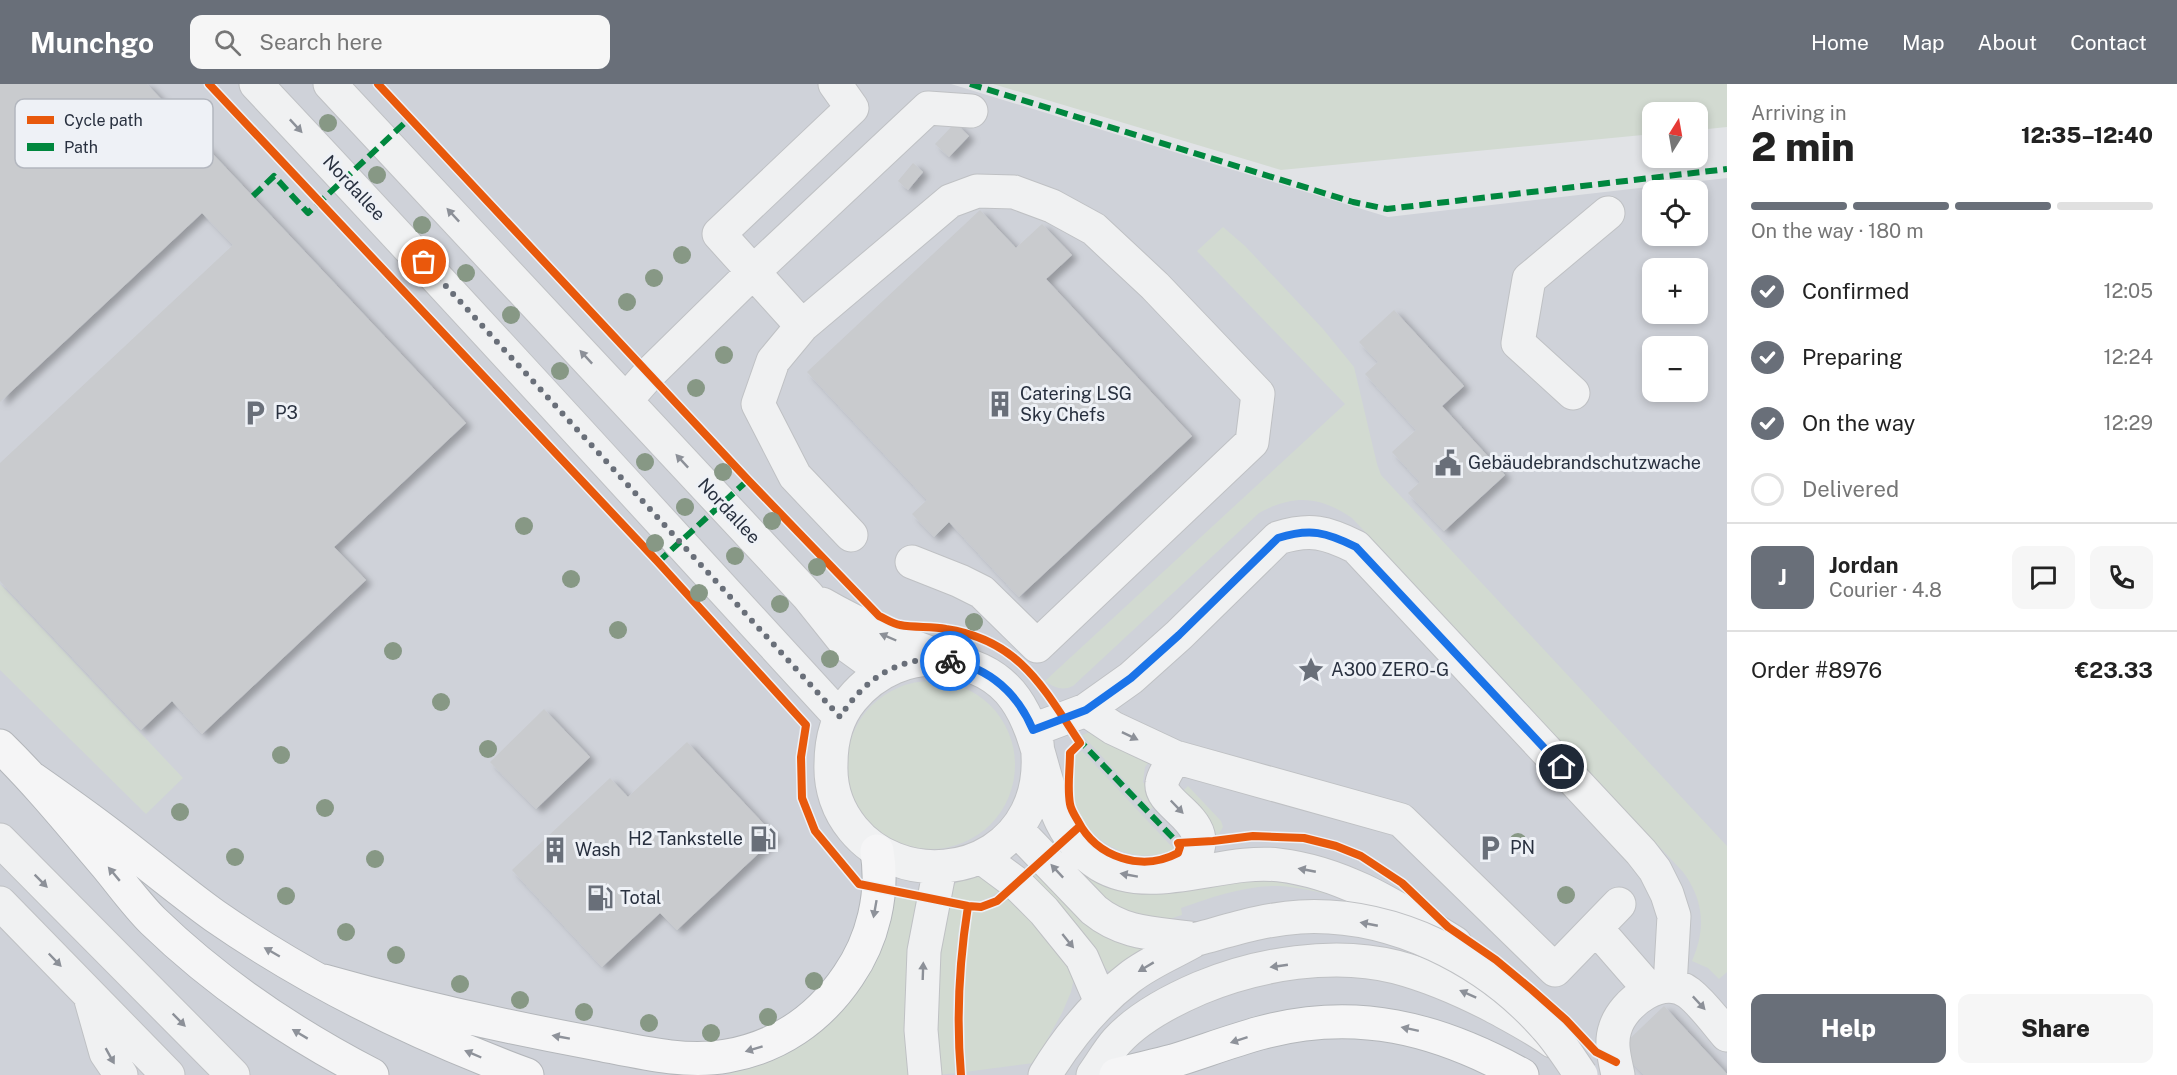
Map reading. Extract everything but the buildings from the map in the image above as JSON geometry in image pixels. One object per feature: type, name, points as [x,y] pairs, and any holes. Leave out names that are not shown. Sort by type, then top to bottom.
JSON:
[{"type":"highway","points":[[0,746],[33,779],[151,919],[194,958],[240,994],[294,1031],[372,1075]]},
{"type":"highway","points":[[33,779],[216,917],[269,951],[379,1011],[436,1038],[527,1075]]},
{"type":"highway","points":[[324,981],[402,1003],[537,1033],[671,1056],[725,1057],[771,1043],[790,1033],[810,1019],[840,989],[862,951],[874,918],[879,888],[877,851]]},
{"type":"highway","points":[[1116,1075],[1171,1062],[1261,1033],[1331,1023],[1371,1022],[1413,1029],[1445,1038],[1484,1054],[1522,1075]]},
{"type":"street","name":"Nordallee","points":[[256,84],[503,347],[584,440],[840,717]]},
{"type":"street","name":"Nordallee","points":[[330,84],[808,596],[848,646],[884,672]]},
{"type":"street","points":[[802,326],[719,234],[852,108],[835,84]]},
{"type":"street","points":[[626,400],[649,374],[753,272],[928,108],[971,111]]},
{"type":"street","points":[[851,535],[795,476],[758,404],[773,361],[802,326],[950,201],[977,191],[1014,192],[1052,206],[1094,229],[1155,286],[1258,394],[1252,442],[1037,646],[982,592],[912,562]]},
{"type":"street","points":[[1574,393],[1518,343],[1529,279],[1608,213]]},
{"type":"street","points":[[1035,737],[1086,710],[1131,678],[1179,635],[1278,538],[1296,532],[1319,532],[1336,537],[1356,547],[1641,852],[1655,870],[1667,894],[1674,916],[1660,988]]},
{"type":"street","name":"Nordallee","points":[[808,596],[851,621],[881,634],[963,663]]},
{"type":"street","points":[[1035,737],[1039,761],[1038,780],[1026,814],[1016,829],[1000,845],[981,857],[940,868],[923,868],[907,864],[877,851],[861,838],[848,823],[838,805],[830,776],[831,746],[840,717],[866,684],[902,664],[922,660],[963,663],[1002,684],[1017,700],[1035,737],[1054,804],[1069,836],[1100,865],[1122,874],[1141,877],[1180,874],[1249,863],[1278,864],[1331,875],[1382,898],[1495,967],[1539,1004],[1605,1072]]},
{"type":"street","points":[[1086,710],[1113,728],[1175,757],[1401,820],[1555,970],[1619,904]]},
{"type":"street","points":[[1175,757],[1162,783],[1163,792],[1197,832],[1198,847],[1189,866],[1180,874]]},
{"type":"street","points":[[1016,829],[1105,919],[1131,930],[1197,939]]},
{"type":"street","points":[[0,840],[233,1075]]},
{"type":"street","points":[[981,857],[1016,883],[1044,911],[1082,958],[1101,1002]]},
{"type":"street","points":[[925,1075],[921,1030],[924,951],[940,868]]},
{"type":"street","points":[[0,903],[168,1075]]},
{"type":"street","points":[[1045,1075],[1063,1047],[1101,1002],[1138,971],[1197,939],[1245,926],[1300,917],[1326,917],[1368,923],[1424,939],[1465,959],[1520,1000],[1548,1028],[1605,1072]]},
{"type":"street","points":[[1596,928],[1660,988]]},
{"type":"street","points":[[1094,1075],[1117,1041],[1151,1013],[1178,997],[1236,974],[1317,961],[1394,967],[1435,979],[1476,997],[1534,1028],[1605,1072]]},
{"type":"street","points":[[1605,1072],[1615,1028],[1621,1016],[1639,997],[1660,988],[1688,992],[1727,1035]]},
{"type":"street","points":[[90,996],[106,1053],[121,1075]]},
{"type":"shaded area","points":[[0,84],[951,84],[1388,217],[1642,188],[1642,246],[1708,246],[1708,180],[1727,178],[1727,1075],[0,1075]]},
{"type":"shaded area","points":[[993,84],[1727,84],[1727,127],[1708,129],[1708,102],[1642,102],[1642,135],[1281,170]]},
{"type":"shaded area","points":[[1223,227],[1245,246],[1323,329],[1354,367],[1381,475],[1727,846],[1727,972],[1719,979],[1708,968],[1692,961],[1699,938],[1701,915],[1695,893],[1683,872],[1352,518],[1329,505],[1295,500],[1259,513],[1073,686],[1059,688],[1045,681],[1345,404],[1197,251]]},
{"type":"shaded area","points":[[0,584],[183,778],[146,814],[0,670]]},
{"type":"shaded area","points":[[931,681],[963,688],[990,706],[1008,733],[1015,765],[1008,797],[990,824],[963,842],[931,849],[899,842],[872,824],[854,797],[847,765],[854,733],[872,706],[899,688]]},
{"type":"shaded area","points":[[1093,731],[1153,757],[1145,767],[1143,782],[1159,801],[1151,809],[1082,735]]},
{"type":"shaded area","points":[[1082,751],[1174,849],[1159,854],[1129,853],[1114,848],[1089,829],[1081,816],[1074,795],[1075,755]]},
{"type":"shaded area","points":[[1188,786],[1221,821],[1223,827],[1219,834],[1207,838],[1180,794]]},
{"type":"shaded area","points":[[1060,850],[1084,872],[1274,881],[1349,898],[1297,888],[1268,886],[1230,892],[1181,908],[1182,915],[1169,919],[1127,918],[1054,856]]},
{"type":"shaded area","points":[[1040,866],[1167,938],[1113,976],[1024,881]]},
{"type":"shaded area","points":[[974,874],[986,876],[1004,887],[983,900],[947,897],[957,881]]},
{"type":"shaded area","points":[[1012,894],[1061,943],[1074,978],[1071,992],[1034,1063],[965,1072],[962,993],[972,912],[994,907]]},
{"type":"shaded area","points":[[889,895],[919,900],[911,1075],[710,1073],[777,1054]]},
{"type":"shaded area","points":[[944,906],[962,910],[954,991],[955,1073],[938,1075],[931,1022]]},
{"type":"marked path","points":[[970,84],[1353,202],[1387,209],[1727,169]]},
{"type":"marked path","points":[[253,196],[274,176],[308,213],[410,118]]},
{"type":"marked path","points":[[658,562],[748,480]]},
{"type":"marked path","points":[[1077,738],[1178,843]]},
{"type":"cycle path","points":[[209,84],[658,562],[806,725],[801,757],[802,798],[815,831],[859,884],[981,907],[997,901],[1080,826]]},
{"type":"cycle path","points":[[378,84],[748,480],[879,616],[900,625],[940,628],[971,635],[1011,655],[1026,669],[1041,685],[1080,743],[1070,753],[1070,804],[1086,834],[1097,844],[1122,858],[1150,861],[1164,859],[1178,853],[1180,847],[1178,843],[1253,836],[1304,838],[1336,846],[1361,856],[1402,883],[1448,927],[1496,960],[1531,989],[1566,1020],[1596,1052],[1616,1062]]},
{"type":"cycle path","points":[[961,1075],[959,990],[968,906]]},
{"type":"way so far","points":[[424,262],[503,347],[584,440],[840,717],[866,684],[884,672],[902,664],[922,660],[950,661]]},
{"type":"place","name":"Catering LSG Sky Chefs","points":[[1000,404]]},
{"type":"place","name":"P3","points":[[255,413]]},
{"type":"place","name":"Gebäudebrandschutzwache","points":[[1448,463]]},
{"type":"place","name":"A300 ZERO-G","points":[[1311,670]]},
{"type":"place","name":"H2 Tankstelle","points":[[763,839]]},
{"type":"place","name":"PN","points":[[1490,848]]},
{"type":"place","name":"Wash","points":[[555,850]]},
{"type":"place","name":"Total","points":[[600,898]]},
{"type":"route","points":[[950,661],[963,663],[1002,684],[1017,700],[1033,730],[1086,710],[1131,678],[1179,635],[1278,538],[1296,532],[1319,532],[1356,547],[1562,767]]}]
